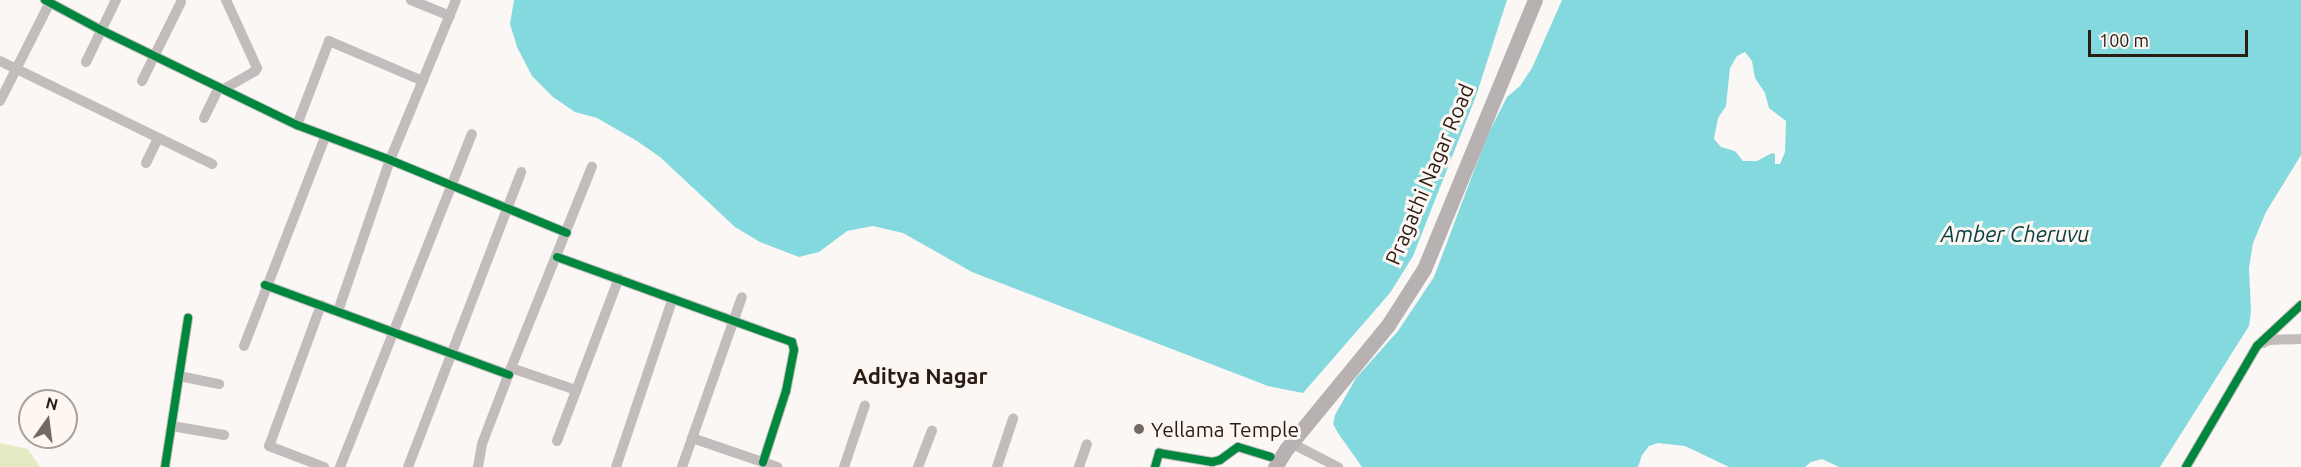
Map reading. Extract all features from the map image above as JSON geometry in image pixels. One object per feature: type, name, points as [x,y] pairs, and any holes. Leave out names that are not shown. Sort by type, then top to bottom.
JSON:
[{"type":"main road","name":"Pragathi Nagar Road","points":[[1270,464],[1395,300],[1421,258],[1524,0]]},
{"type":"main road","points":[[1270,464],[1291,443],[1388,325],[1424,269],[1535,0]]},
{"type":"street","points":[[86,62],[116,0]]},
{"type":"street","points":[[204,118],[221,88],[255,72],[257,68],[226,0]]},
{"type":"street","points":[[411,0],[450,16]]},
{"type":"street","points":[[338,311],[390,160],[456,0]]},
{"type":"street","points":[[0,101],[17,70],[48,1],[101,30],[297,125],[390,160],[567,233]]},
{"type":"street","points":[[142,81],[181,2]]},
{"type":"street","points":[[297,125],[329,41],[423,81]]},
{"type":"street","points":[[0,61],[212,164]]},
{"type":"street","points":[[340,467],[472,134]]},
{"type":"street","points":[[243,345],[325,137]]},
{"type":"street","points":[[146,163],[158,138]]},
{"type":"street","points":[[478,467],[482,444],[592,167]]},
{"type":"street","points":[[408,467],[521,171]]},
{"type":"street","points":[[557,256],[790,341],[795,347],[786,391],[763,462]]},
{"type":"street","points":[[557,441],[619,278]]},
{"type":"street","points":[[266,285],[451,355],[576,390]]},
{"type":"street","points":[[682,467],[742,297]]},
{"type":"street","points":[[616,467],[674,298]]},
{"type":"street","points":[[321,305],[269,446],[324,467]]},
{"type":"street","points":[[2186,467],[2257,346],[2301,305]]},
{"type":"street","points":[[165,467],[188,318]]},
{"type":"street","points":[[2257,346],[2270,340],[2301,339]]},
{"type":"street","points":[[179,376],[219,384]]},
{"type":"street","points":[[844,467],[865,405]]},
{"type":"street","points":[[997,467],[1013,419]]},
{"type":"street","points":[[172,426],[224,435]]},
{"type":"street","points":[[918,467],[932,431]]},
{"type":"street","points":[[692,438],[777,467]]},
{"type":"street","points":[[1291,443],[1338,467]]},
{"type":"street","points":[[1079,467],[1087,444]]},
{"type":"street","points":[[1155,467],[1160,453],[1212,462],[1220,460],[1238,447],[1270,464]]},
{"type":"green space","points":[[0,443],[18,447],[18,449],[28,449],[40,467],[0,467]]},
{"type":"water","points":[[514,0],[1507,0],[1476,96],[1413,256],[1390,293],[1303,393],[1268,386],[972,272],[903,233],[873,226],[847,231],[819,252],[799,257],[760,242],[735,227],[660,157],[597,118],[575,112],[553,97],[532,76],[517,47],[510,24]]},
{"type":"water","name":"Amber Cheruvu","points":[[1562,0],[2301,0],[2301,155],[2266,212],[2253,243],[2249,268],[2251,311],[2249,326],[2160,467],[1839,467],[1822,459],[1811,462],[1805,467],[1729,467],[1685,446],[1658,443],[1649,446],[1642,455],[1638,467],[1362,467],[1333,424],[1335,415],[1356,378],[1398,331],[1434,277],[1487,136],[1507,97],[1520,86],[1532,68]],"holes":[[[1745,52],[1752,61],[1755,78],[1765,93],[1769,108],[1786,121],[1785,152],[1780,164],[1775,164],[1775,154],[1772,153],[1757,161],[1743,161],[1735,151],[1721,147],[1714,139],[1718,118],[1726,106],[1730,68],[1737,56]]]},
{"type":"cycle path","points":[[45,0],[101,30],[297,125],[390,160],[567,233]]},
{"type":"cycle path","points":[[557,257],[792,342],[794,350],[786,391],[763,462]]},
{"type":"cycle path","points":[[265,285],[509,375]]},
{"type":"cycle path","points":[[2186,467],[2257,346],[2301,305]]},
{"type":"cycle path","points":[[165,467],[188,318]]},
{"type":"cycle path","points":[[1155,467],[1159,453],[1212,462],[1220,460],[1238,447],[1271,457]]},
{"type":"place","name":"Yellama Temple","points":[[1139,429]]},
{"type":"district","name":"Aditya Nagar","points":[[920,376]]}]
